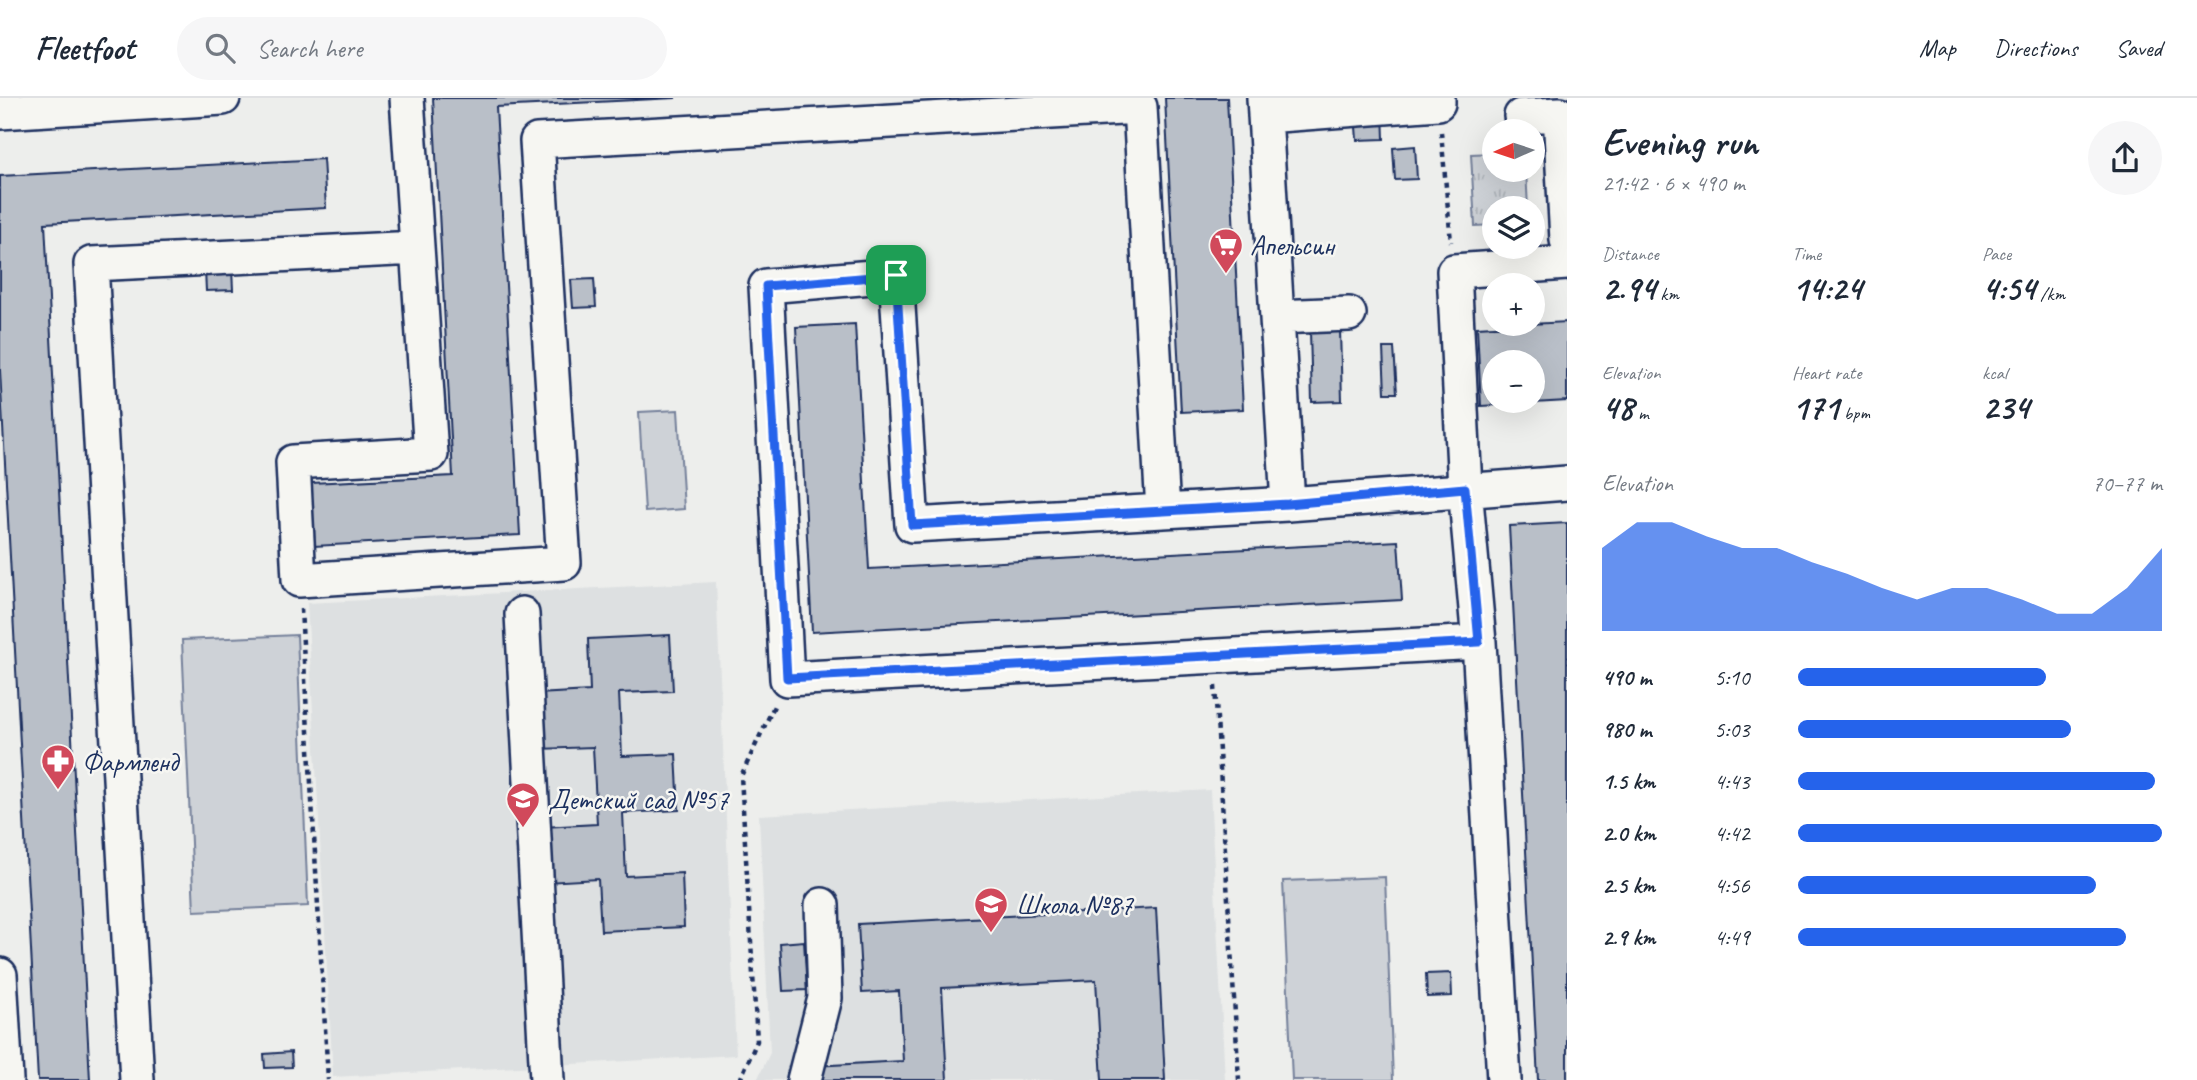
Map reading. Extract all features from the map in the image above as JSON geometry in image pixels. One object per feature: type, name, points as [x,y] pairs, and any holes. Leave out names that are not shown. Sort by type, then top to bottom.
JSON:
[{"type":"lane","points":[[0,112],[223,98]]},
{"type":"lane","points":[[407,98],[431,454],[293,462],[299,580],[564,563],[537,141],[1140,107],[1163,511]]},
{"type":"lane","points":[[1288,504],[1264,107],[1438,101]]},
{"type":"lane","points":[[1521,116],[1560,114],[1567,240]]},
{"type":"lane","points":[[137,1080],[91,264],[417,248]]},
{"type":"lane","points":[[1504,1080],[1479,642],[1465,488],[1454,271],[1567,263]]},
{"type":"lane","points":[[1479,642],[787,678],[766,286],[896,275],[912,525],[1288,504],[1465,488],[1567,483]]},
{"type":"lane","points":[[1277,317],[1349,314]]},
{"type":"lane","points":[[522,614],[547,1080]]},
{"type":"lane","points":[[804,1080],[825,998],[822,905]]},
{"type":"lane","points":[[0,975],[6,1080]]},
{"type":"path","points":[[1438,101],[1454,271]]},
{"type":"path","points":[[299,580],[328,1080]]},
{"type":"path","points":[[1213,656],[1239,1080]]},
{"type":"path","points":[[740,1080],[757,1041],[741,776],[787,678]]},
{"type":"shaded area","name":"Детский сад №57","points":[[716,582],[736,1055],[333,1077],[307,603]]},
{"type":"shaded area","name":"Школа №87","points":[[1210,790],[1225,1080],[757,1080],[770,1053],[759,815]]},
{"type":"green space","points":[[1471,154],[1482,154],[1482,182],[1527,182],[1527,196],[1482,196],[1482,226],[1475,226]]},
{"type":"green space","points":[[678,410],[684,509],[645,512],[639,412]]},
{"type":"green space","points":[[297,635],[308,906],[194,911],[182,640]]},
{"type":"green space","points":[[1385,877],[1393,1080],[1292,1080],[1283,881]]},
{"type":"building","points":[[433,98],[676,98],[496,107],[520,535],[314,546],[311,483],[453,476]]},
{"type":"building","points":[[1165,98],[1227,98],[1243,409],[1181,412]]},
{"type":"building","points":[[1383,111],[1384,139],[1357,140],[1355,113]]},
{"type":"building","points":[[1415,146],[1417,179],[1395,180],[1393,148]]},
{"type":"building","points":[[323,159],[326,208],[45,223],[90,1080],[38,1080],[0,370],[0,176]]},
{"type":"building","points":[[232,269],[233,290],[206,291],[205,270]]},
{"type":"building","points":[[594,279],[596,307],[573,308],[571,280]]},
{"type":"building","points":[[1567,322],[1567,401],[1545,402],[1545,350],[1482,350],[1481,406],[1477,327],[1482,327],[1482,336],[1545,336],[1545,323]]},
{"type":"building","points":[[855,324],[869,569],[1398,541],[1402,600],[812,632],[796,327]]},
{"type":"building","points":[[1340,330],[1342,401],[1312,402],[1310,331]]},
{"type":"building","points":[[1383,348],[1394,348],[1397,393],[1385,393]]},
{"type":"building","points":[[1567,523],[1567,1080],[1538,1080],[1509,526]]},
{"type":"building","points":[[670,635],[673,691],[619,693],[622,756],[676,754],[679,810],[623,813],[626,876],[682,873],[684,927],[601,931],[598,879],[546,882],[543,827],[597,824],[593,747],[539,749],[537,694],[590,691],[588,639]]},
{"type":"building","points":[[1156,908],[1165,1080],[1102,1080],[1096,980],[942,988],[947,1080],[815,1080],[814,1066],[903,1061],[899,991],[862,993],[858,924]]},
{"type":"building","points":[[804,941],[807,990],[783,991],[780,943]]},
{"type":"building","points":[[1451,973],[1452,996],[1427,997],[1426,974]]},
{"type":"building","points":[[291,1052],[292,1067],[265,1068],[264,1054]]},
{"type":"place","name":"Апельсин","points":[[1226,275]]},
{"type":"place","name":"Фармленд","points":[[58,791]]},
{"type":"place","name":"Детский сад №57","points":[[523,829]]},
{"type":"place","name":"Школа №87","points":[[991,934]]},
{"type":"route","points":[[896,275],[912,525],[1288,504],[1465,488],[1479,642],[787,678],[766,286],[896,275]]}]
